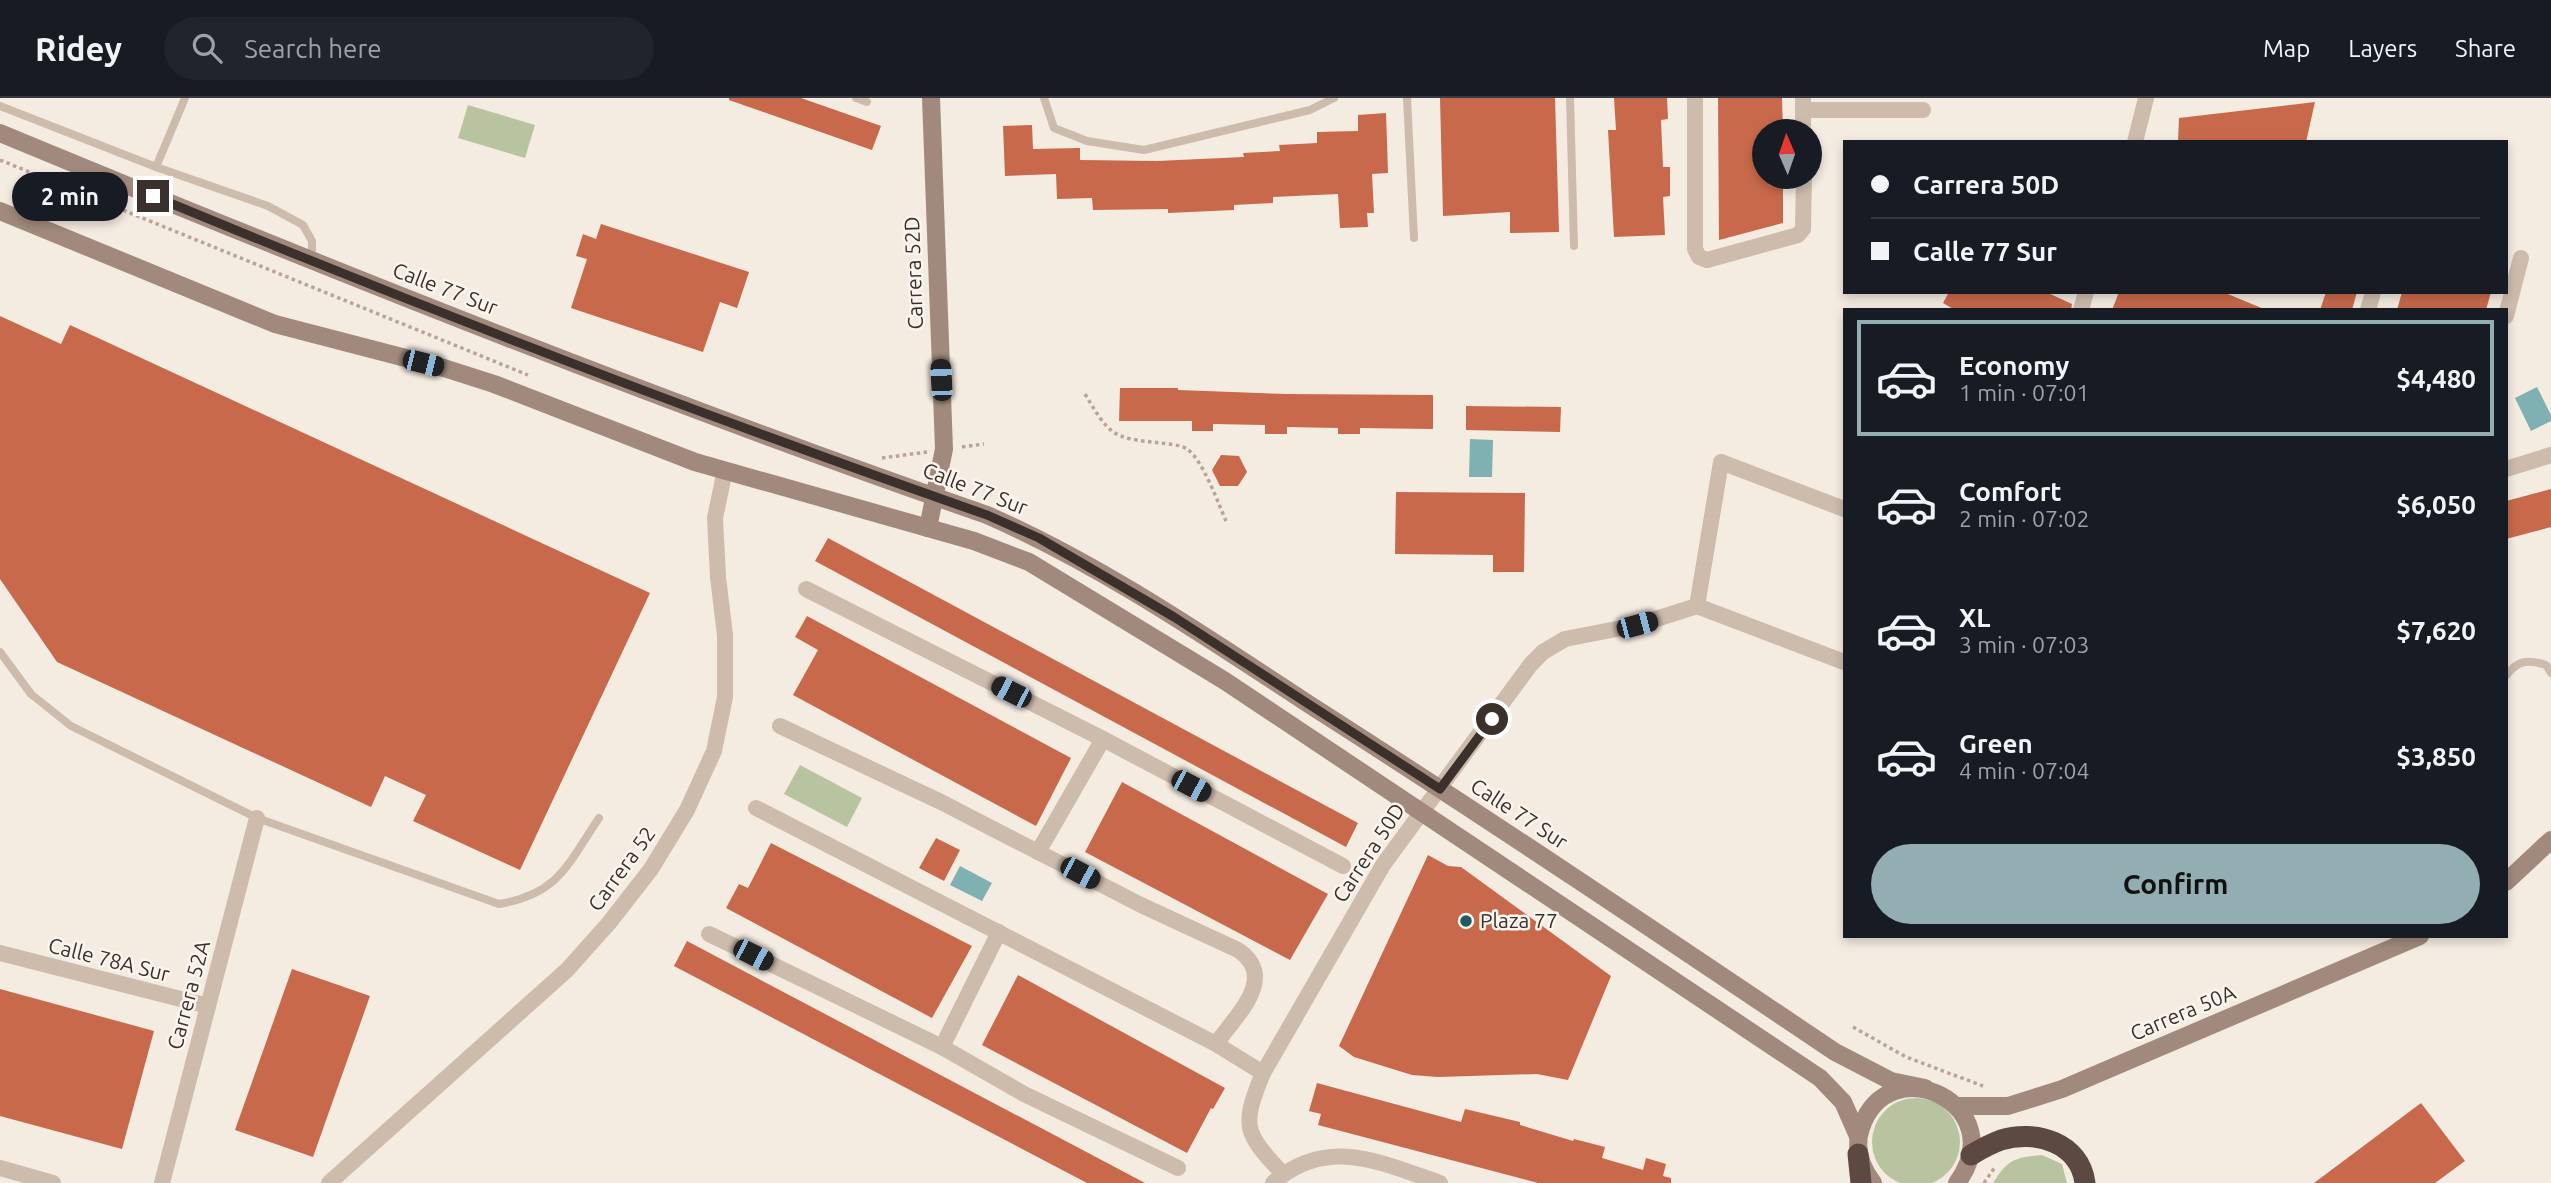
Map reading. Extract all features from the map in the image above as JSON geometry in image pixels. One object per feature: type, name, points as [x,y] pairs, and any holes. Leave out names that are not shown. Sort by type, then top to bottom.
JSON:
[{"type":"highway","points":[[1964,1173],[2002,1140],[2015,1137],[2038,1138],[2061,1144],[2076,1157],[2084,1173],[2085,1183]]},
{"type":"highway","points":[[1858,1145],[1861,1183]]},
{"type":"street","name":"Carrera 52D","points":[[928,528],[936,498],[944,442],[931,98]]},
{"type":"street","points":[[1695,98],[1695,249],[1699,257],[1707,260],[1798,235],[1803,229],[1804,189]]},
{"type":"street","points":[[2136,140],[2146,98]]},
{"type":"street","points":[[1803,104],[1923,110]]},
{"type":"street","name":"Calle 77 Sur","points":[[0,133],[312,262],[659,397],[987,515],[1039,538],[1174,617],[1440,789],[1835,1052],[1891,1080],[1943,1094],[1958,1106]]},
{"type":"street","points":[[0,211],[275,324],[444,368],[494,384],[695,462],[1005,551],[1029,562],[1225,681],[1820,1078],[1843,1102],[1864,1171],[1873,1183]]},
{"type":"street","points":[[2508,308],[2521,258]]},
{"type":"street","points":[[2508,467],[2551,455]]},
{"type":"street","points":[[1843,509],[1721,462],[1697,606],[1843,662]]},
{"type":"street","name":"Carrera 52","points":[[329,1183],[568,970],[610,923],[651,869],[688,810],[714,751],[724,697],[725,635],[715,518],[725,470]]},
{"type":"street","points":[[806,589],[1102,738],[1343,866]]},
{"type":"street","name":"Carrera 50D","points":[[1278,1178],[1256,1145],[1248,1125],[1250,1106],[1263,1073],[1383,865],[1422,811],[1531,664],[1543,652],[1565,639],[1637,625],[1697,606]]},
{"type":"street","points":[[780,726],[941,802],[1248,957],[1255,968],[1257,981],[1216,1044]]},
{"type":"street","points":[[1038,852],[1102,738]]},
{"type":"street","points":[[756,808],[1216,1044],[1263,1073]]},
{"type":"street","name":"Carrera 52A","points":[[162,1183],[257,818]]},
{"type":"street","points":[[2508,880],[2551,840]]},
{"type":"street","points":[[942,1047],[999,932]]},
{"type":"street","points":[[709,933],[942,1047],[1024,1094],[1178,1168]]},
{"type":"street","name":"Carrera 50A","points":[[1958,1106],[2008,1106],[2062,1089],[2398,941]]},
{"type":"street","name":"Calle 78A Sur","points":[[0,953],[208,1006]]},
{"type":"street","points":[[1858,1145],[1864,1119],[1875,1104],[1889,1094],[1907,1088],[1925,1088]]},
{"type":"street","points":[[1958,1106],[1967,1121],[1972,1138],[1964,1173]]},
{"type":"street","points":[[1278,1178],[1314,1160],[1352,1155],[1440,1183]]},
{"type":"street","points":[[0,1168],[27,1180],[53,1183]]},
{"type":"lane","points":[[156,167],[185,98]]},
{"type":"lane","points":[[856,98],[867,102]]},
{"type":"lane","points":[[1044,98],[1054,128],[1087,141],[1144,150],[1310,110],[1334,98]]},
{"type":"lane","points":[[1408,98],[1414,238]]},
{"type":"lane","points":[[1570,98],[1574,246]]},
{"type":"lane","points":[[0,106],[156,167],[268,206],[303,225],[312,241],[312,262]]},
{"type":"lane","points":[[0,652],[31,694],[71,726],[257,818],[499,904],[542,891],[560,876],[599,818]]},
{"type":"lane","points":[[2508,673],[2520,662],[2531,660],[2546,665],[2551,673]]},
{"type":"path","points":[[0,160],[536,378]]},
{"type":"path","points":[[1085,394],[1105,426],[1113,433],[1126,440],[1167,444],[1188,450],[1204,471],[1226,521]]},
{"type":"path","points":[[1853,1027],[1906,1058],[1986,1087]]},
{"type":"path","points":[[1984,1183],[1998,1164]]},
{"type":"green space","points":[[468,105],[535,125],[525,158],[458,138]]},
{"type":"green space","points":[[800,765],[862,798],[847,827],[784,794]]},
{"type":"green space","points":[[1916,1098],[1933,1101],[1947,1111],[1959,1133],[1957,1159],[1947,1173],[1933,1183],[1899,1183],[1885,1173],[1875,1159],[1872,1142],[1875,1125],[1885,1111],[1899,1101]]},
{"type":"green space","points":[[2042,1155],[2062,1164],[2067,1183],[1993,1183],[2013,1161]]},
{"type":"water","points":[[2537,387],[2551,415],[2551,421],[2531,431],[2515,398]]},
{"type":"water","points":[[1470,439],[1493,440],[1492,477],[1469,477]]},
{"type":"water","points":[[960,866],[992,883],[982,901],[950,885]]},
{"type":"building","points":[[729,98],[801,98],[881,126],[872,150]]},
{"type":"building","points":[[1440,98],[1555,98],[1559,232],[1510,233],[1510,212],[1443,216]]},
{"type":"building","points":[[1614,98],[1667,98],[1668,119],[1661,120],[1663,167],[1670,167],[1670,196],[1663,197],[1665,235],[1614,237],[1608,130],[1616,130]]},
{"type":"building","points":[[1718,98],[1782,98],[1783,119],[1752,119],[1752,189],[1783,189],[1783,223],[1719,240]]},
{"type":"building","points":[[2315,102],[2306,140],[2178,140],[2179,118]]},
{"type":"building","points":[[1386,113],[1388,173],[1372,174],[1374,213],[1367,213],[1368,227],[1340,228],[1338,194],[1273,197],[1273,203],[1234,205],[1234,210],[1168,213],[1168,209],[1093,210],[1092,198],[1057,199],[1056,174],[1005,176],[1003,126],[1032,125],[1033,149],[1080,148],[1080,160],[1157,161],[1244,157],[1243,153],[1280,151],[1279,145],[1317,143],[1317,132],[1358,131],[1358,115]]},
{"type":"building","points":[[601,224],[749,272],[737,308],[720,302],[703,352],[571,308],[587,259],[576,256],[583,234],[596,239]]},
{"type":"building","points":[[1948,294],[2050,294],[2072,304],[2071,308],[1952,308],[1943,303]]},
{"type":"building","points":[[2118,294],[2228,294],[2262,308],[2113,308]]},
{"type":"building","points":[[2325,294],[2356,294],[2353,308],[2321,308]]},
{"type":"building","points":[[2401,294],[2490,294],[2487,308],[2398,308]]},
{"type":"building","points":[[0,316],[61,344],[70,325],[650,593],[520,870],[413,821],[426,795],[385,776],[371,807],[57,662],[0,579]]},
{"type":"building","points":[[1120,388],[1287,394],[1433,395],[1433,429],[1360,428],[1360,434],[1338,434],[1338,428],[1287,427],[1287,434],[1265,434],[1265,425],[1213,424],[1213,431],[1192,431],[1192,421],[1119,421]]},
{"type":"building","points":[[1466,406],[1561,407],[1560,432],[1466,430]]},
{"type":"building","points":[[1221,455],[1239,456],[1247,472],[1238,486],[1220,486],[1212,470]]},
{"type":"building","points":[[2551,489],[2551,527],[2508,538],[2508,500]]},
{"type":"building","points":[[1396,492],[1525,493],[1524,572],[1493,572],[1493,555],[1395,554]]},
{"type":"building","points":[[828,538],[1358,823],[1346,847],[815,561]]},
{"type":"building","points":[[807,616],[1071,758],[1036,826],[793,695],[818,650],[795,637]]},
{"type":"building","points":[[1122,782],[1328,894],[1290,960],[1085,852]]},
{"type":"building","points":[[936,838],[960,850],[944,881],[919,868]]},
{"type":"building","points":[[771,843],[972,946],[932,1018],[726,908],[739,884],[748,888]]},
{"type":"building","name":"Plaza 77","points":[[1428,855],[1448,866],[1461,867],[1611,976],[1568,1080],[1537,1074],[1438,1077],[1412,1075],[1354,1057],[1339,1046]]},
{"type":"building","points":[[687,941],[1145,1183],[1087,1183],[674,966]]},
{"type":"building","points":[[292,969],[370,996],[313,1157],[235,1130]]},
{"type":"building","points":[[1018,975],[1225,1088],[1187,1153],[982,1045]]},
{"type":"building","points":[[0,989],[154,1031],[122,1149],[0,1116]]},
{"type":"building","points":[[1317,1083],[1461,1122],[1465,1109],[1520,1122],[1520,1125],[1573,1141],[1574,1139],[1605,1147],[1602,1158],[1643,1170],[1646,1158],[1666,1164],[1663,1176],[1671,1178],[1671,1183],[1538,1183],[1318,1125],[1321,1114],[1309,1111]]},
{"type":"building","points":[[2421,1103],[2465,1161],[2435,1183],[2314,1183]]},
{"type":"place","name":"Plaza 77","points":[[1466,921]]},
{"type":"route","points":[[153,196],[312,262],[621,383],[987,515],[1039,538],[1174,617],[1440,789],[1492,719]]}]
